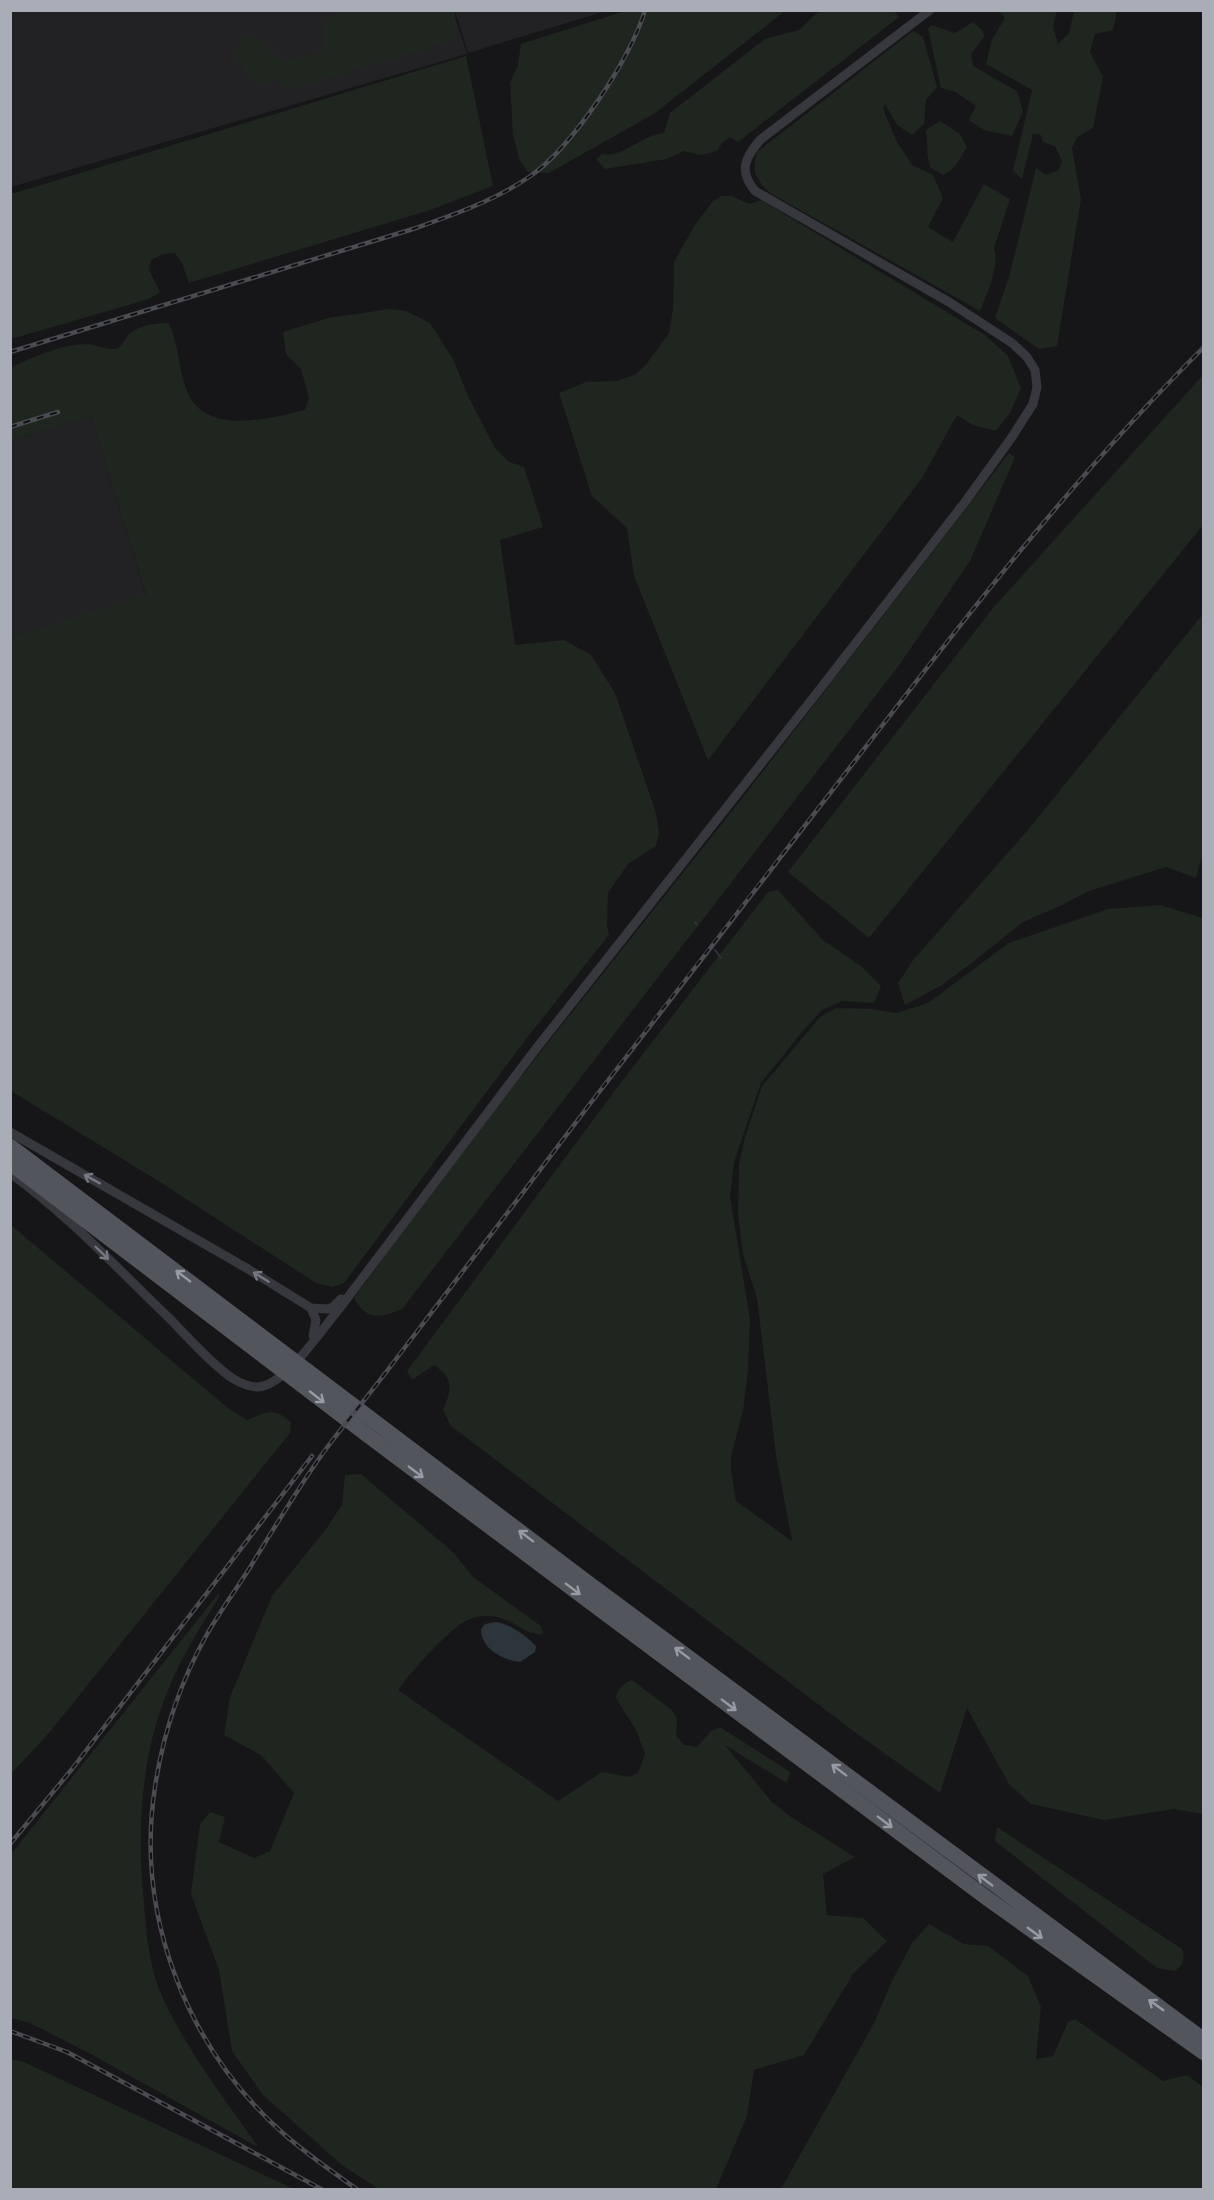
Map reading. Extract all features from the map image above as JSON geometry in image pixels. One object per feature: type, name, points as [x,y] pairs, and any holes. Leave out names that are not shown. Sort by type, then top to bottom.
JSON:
[{"type":"main road","points":[[10,1146],[374,1431],[988,1899],[1203,2053]]},
{"type":"main road","points":[[10,1163],[259,1342]]},
{"type":"main road","points":[[374,1431],[1203,2040]]},
{"type":"street","points":[[10,1173],[61,1214],[231,1377],[258,1387],[268,1384],[281,1376],[305,1350],[535,1050],[965,502],[1033,404],[1037,378],[1031,363],[1021,350],[949,302],[755,191],[746,179],[745,163],[760,140],[930,10]]},
{"type":"street","points":[[10,1132],[248,1269],[311,1308],[320,1310],[333,1307],[363,1275]]},
{"type":"street","points":[[305,1350],[314,1336],[316,1325],[315,1315],[311,1308]]},
{"type":"shaded area","points":[[11,11],[453,11],[467,54],[11,187]]},
{"type":"shaded area","points":[[338,11],[455,11],[455,32],[448,42],[288,90],[276,80],[256,84],[235,58],[242,33],[261,41],[283,62],[322,52],[324,22]]},
{"type":"shaded area","points":[[455,11],[606,11],[468,53]]},
{"type":"shaded area","points":[[625,11],[785,11],[655,113],[549,173],[528,172],[520,161],[513,135],[510,83],[518,65],[521,44]]},
{"type":"shaded area","points":[[819,11],[894,11],[899,17],[738,142],[730,137],[717,151],[701,155],[684,151],[667,159],[605,169],[596,159],[602,154],[618,153],[664,133],[670,113],[765,39],[799,30]]},
{"type":"shaded area","points":[[999,11],[1057,11],[1053,27],[1058,44],[1069,33],[1074,11],[1117,11],[1113,30],[1095,34],[1090,52],[1103,77],[1093,128],[1077,137],[1072,148],[1081,199],[1057,346],[1039,349],[995,318],[1009,277],[1036,168],[1046,175],[1059,170],[1062,161],[1055,146],[1043,142],[1041,135],[1033,134],[1022,179],[1013,171],[1032,90],[986,64],[992,39],[1005,18]]},
{"type":"shaded area","points":[[973,22],[983,31],[984,37],[971,54],[973,66],[1017,91],[1023,111],[1012,136],[984,130],[969,120],[976,106],[956,92],[941,88],[928,29],[931,25],[955,33]]},
{"type":"shaded area","points":[[913,31],[923,37],[937,87],[926,100],[924,124],[912,135],[897,125],[885,104],[883,109],[897,142],[912,165],[933,175],[943,198],[928,227],[953,242],[984,184],[1010,199],[994,248],[995,263],[992,280],[980,311],[770,193],[761,184],[756,174],[755,164],[758,151]]},
{"type":"shaded area","points":[[466,56],[493,186],[430,210],[189,283],[182,263],[175,253],[164,254],[151,260],[149,270],[160,292],[149,299],[11,339],[11,194]]},
{"type":"shaded area","points":[[940,121],[960,134],[967,147],[954,168],[943,175],[930,167],[926,130]]},
{"type":"shaded area","points":[[721,196],[732,196],[749,204],[761,200],[985,335],[1008,356],[1021,388],[1010,413],[996,431],[973,425],[957,415],[922,478],[708,760],[634,576],[627,528],[592,496],[559,393],[586,382],[616,381],[635,375],[645,366],[669,333],[673,309],[674,262],[695,225],[713,201]]},
{"type":"shaded area","points":[[390,309],[406,311],[430,323],[453,359],[468,396],[495,448],[509,462],[524,467],[543,527],[500,540],[515,645],[564,640],[591,655],[615,693],[656,813],[659,833],[656,846],[628,864],[608,893],[609,935],[526,1039],[344,1283],[333,1287],[316,1283],[152,1177],[11,1091],[11,637],[146,595],[91,416],[11,441],[11,367],[47,352],[76,345],[90,344],[115,349],[121,346],[129,334],[138,328],[169,323],[184,382],[195,405],[208,414],[222,419],[256,420],[305,410],[309,398],[301,369],[286,354],[283,332],[328,318]]},
{"type":"shaded area","points":[[1203,375],[1203,525],[869,938],[788,872],[993,608]]},
{"type":"shaded area","points":[[91,416],[146,596],[11,637],[11,441]]},
{"type":"shaded area","points":[[1009,453],[1015,457],[970,561],[900,664],[402,1309],[381,1316],[364,1311],[354,1298],[465,1147],[736,806]]},
{"type":"shaded area","points":[[1203,614],[1204,849],[1196,878],[1166,867],[1089,891],[1023,922],[942,985],[905,1005],[898,983],[914,959],[1027,831]]},
{"type":"shaded area","points":[[778,890],[822,939],[862,967],[881,986],[874,1003],[842,1001],[822,1010],[803,1031],[761,1083],[734,1162],[730,1197],[750,1319],[748,1370],[743,1411],[731,1456],[731,1470],[736,1501],[792,1541],[776,1455],[757,1298],[743,1254],[738,1214],[739,1165],[745,1137],[762,1086],[820,1017],[836,1008],[872,1009],[896,1013],[928,1003],[1009,943],[1108,909],[1160,905],[1203,918],[1203,1814],[1174,1809],[1104,1820],[1031,1804],[1009,1784],[967,1708],[940,1793],[856,1733],[451,1426],[443,1410],[449,1390],[448,1380],[434,1365],[412,1380],[407,1371],[619,1085],[768,892]]},
{"type":"shaded area","points":[[11,1225],[229,1409],[247,1420],[269,1412],[279,1414],[291,1422],[290,1433],[49,1733],[11,1774]]},
{"type":"shaded area","points":[[361,1474],[454,1553],[473,1577],[541,1626],[543,1634],[532,1633],[497,1617],[482,1616],[470,1619],[442,1640],[398,1690],[558,1801],[602,1772],[630,1777],[638,1773],[645,1754],[636,1730],[616,1698],[621,1687],[632,1680],[672,1710],[677,1719],[676,1736],[684,1745],[697,1747],[711,1731],[720,1727],[790,1772],[787,1783],[725,1745],[772,1802],[791,1817],[855,1857],[823,1874],[827,1915],[863,1918],[887,1941],[853,1974],[804,2055],[754,2070],[747,2116],[716,2189],[379,2189],[343,2166],[263,2095],[232,2051],[219,1970],[191,1894],[200,1824],[210,1812],[225,1817],[219,1842],[254,1858],[270,1851],[294,1793],[261,1755],[224,1735],[230,1697],[272,1596],[326,1529],[342,1505],[345,1475]]},
{"type":"shaded area","points":[[219,1593],[219,1597],[174,1676],[159,1714],[146,1767],[143,1794],[142,1877],[148,1947],[159,1989],[192,2051],[258,2147],[87,2052],[30,2023],[11,2018],[11,1854]]},
{"type":"shaded area","points":[[496,1622],[523,1634],[536,1646],[535,1652],[520,1662],[507,1659],[494,1652],[485,1642],[481,1629],[485,1624]]},
{"type":"shaded area","points":[[997,1827],[1182,1949],[1183,1961],[1180,1966],[1175,1971],[1157,1968],[995,1841]]},
{"type":"shaded area","points":[[929,1924],[964,1944],[988,1946],[1028,1976],[1041,2007],[1036,2059],[1053,2056],[1068,2022],[1075,2019],[1163,2081],[1187,2075],[1203,2087],[1203,2189],[781,2189],[874,2023],[912,1943]]},
{"type":"shaded area","points":[[11,2059],[24,2062],[294,2189],[11,2189]]},
{"type":"waterway","points":[[715,950],[721,958]]},
{"type":"railway","points":[[10,352],[413,229],[458,213],[516,186],[545,164],[563,146],[598,101],[627,53],[645,10]]},
{"type":"railway","points":[[358,2190],[285,2135],[250,2101],[221,2062],[196,2021],[176,1977],[162,1931],[153,1884],[151,1835],[155,1787],[163,1748],[188,1672],[216,1619],[323,1453],[620,1065],[1024,546],[1111,445],[1204,347]]},
{"type":"railway","points":[[10,427],[58,412]]},
{"type":"railway","points":[[10,1844],[72,1769],[312,1456]]},
{"type":"railway","points":[[10,2031],[67,2052],[323,2190]]}]
